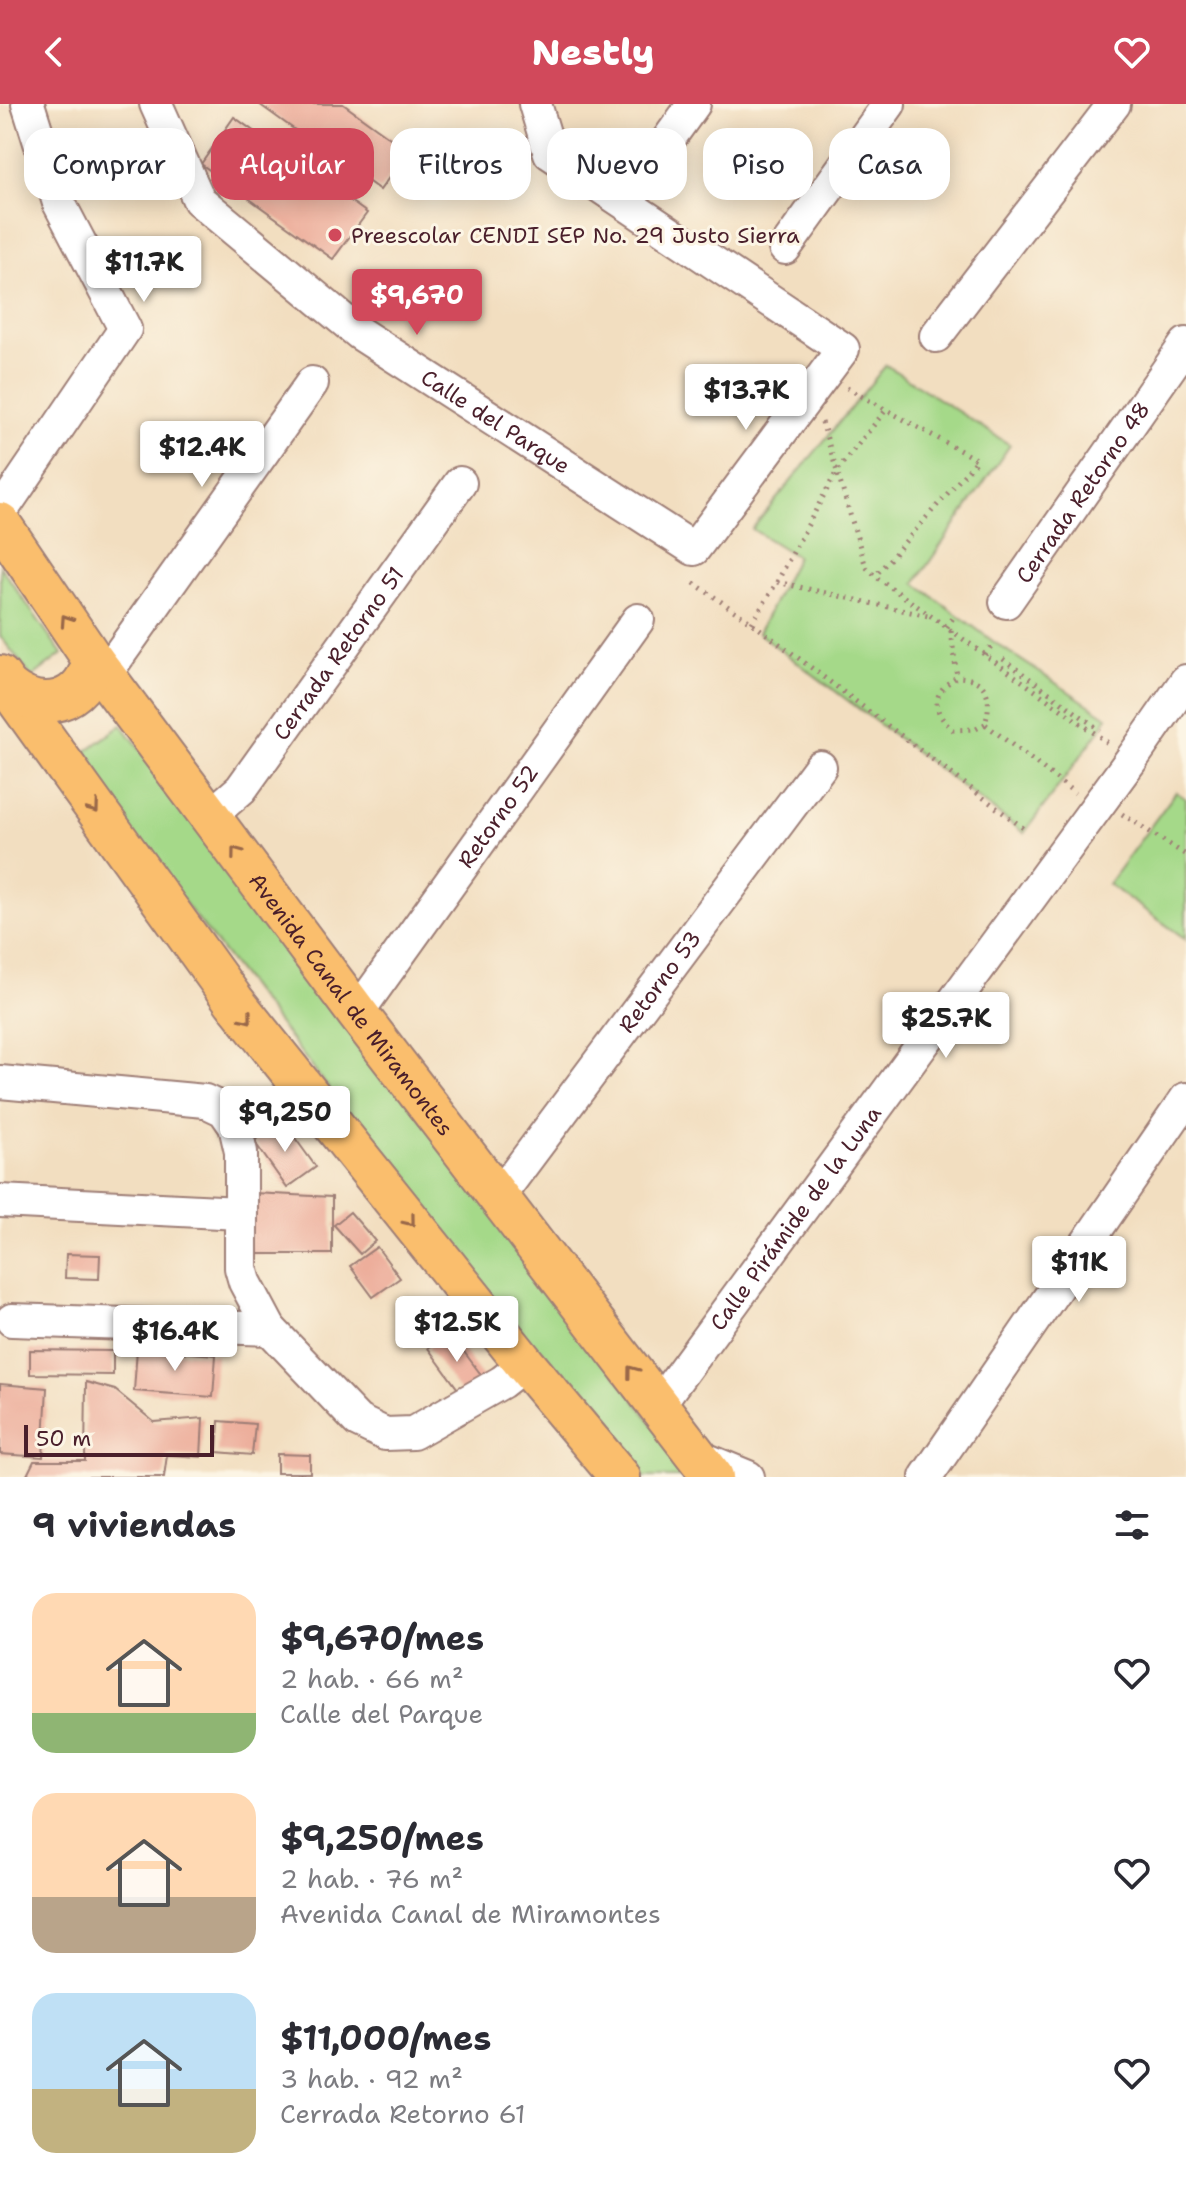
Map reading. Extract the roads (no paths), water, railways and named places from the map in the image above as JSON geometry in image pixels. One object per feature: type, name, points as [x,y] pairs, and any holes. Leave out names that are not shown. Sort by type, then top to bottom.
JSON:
[{"type":"main road","name":"Avenida Canal de Miramontes","points":[[0,523],[98,668],[357,1013],[705,1466]]},
{"type":"main road","points":[[4,682],[18,696],[43,703],[68,696],[90,671],[98,668]]},
{"type":"main road","points":[[4,682],[234,1001],[525,1364],[620,1477]]},
{"type":"main road","points":[[62,762],[61,751],[69,729],[85,714],[109,707],[133,714]]},
{"type":"street","points":[[0,513],[125,329],[59,203],[28,104]]},
{"type":"street","name":"Calle del Parque","points":[[156,104],[199,200],[359,333],[694,549],[843,349],[550,153],[535,104]]},
{"type":"street","points":[[677,128],[694,104]]},
{"type":"street","points":[[785,248],[889,104]]},
{"type":"street","points":[[936,336],[1114,104]]},
{"type":"street","name":"Cerrada Retorno 48","points":[[1006,602],[1186,344]]},
{"type":"street","points":[[98,668],[312,383]]},
{"type":"street","name":"Cerrada Retorno 51","points":[[210,816],[241,789],[460,483]]},
{"type":"street","name":"Retorno 52","points":[[357,1013],[638,620]]},
{"type":"street","name":"Calle Pirámide de la Luna","points":[[658,1405],[1186,681]]},
{"type":"street","name":"Retorno 53","points":[[499,1196],[820,767]]},
{"type":"street","points":[[0,1082],[205,1101],[224,1110],[235,1126],[241,1152],[241,1268],[245,1282],[270,1329],[358,1421],[385,1434],[413,1433],[502,1382],[525,1364]]},
{"type":"street","points":[[926,1477],[1186,1099]]},
{"type":"street","points":[[0,1201],[240,1213]]},
{"type":"street","points":[[12,1320],[270,1329]]},
{"type":"street","points":[[705,1466],[748,1477]]},
{"type":"place","name":"Preescolar CENDI SEP No. 29 Justo Sierra","points":[[335,235]]}]
